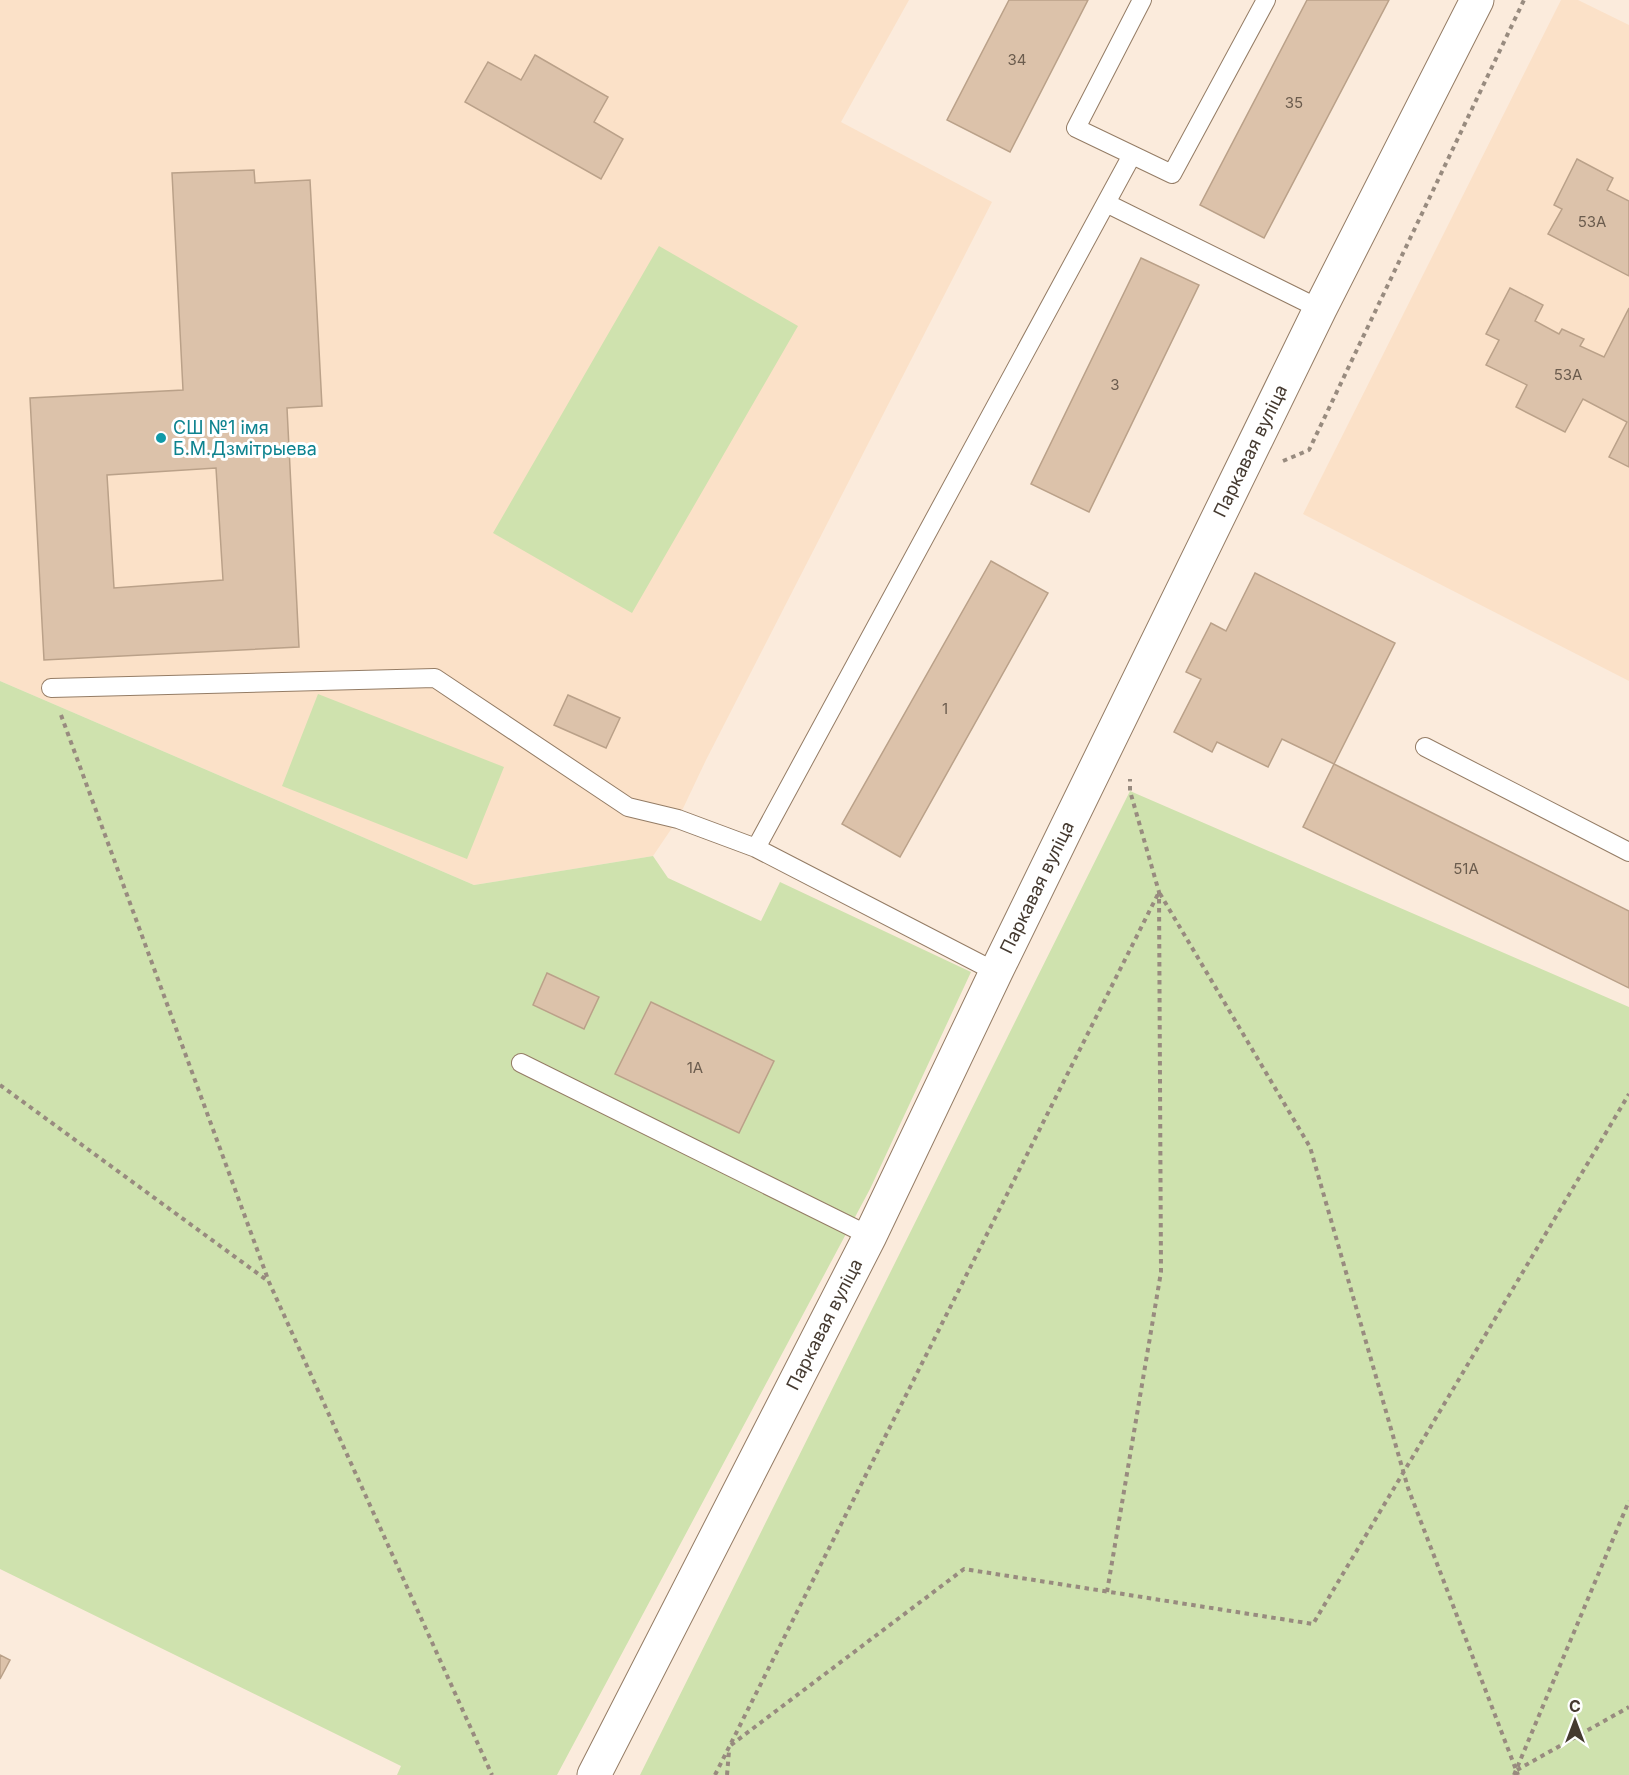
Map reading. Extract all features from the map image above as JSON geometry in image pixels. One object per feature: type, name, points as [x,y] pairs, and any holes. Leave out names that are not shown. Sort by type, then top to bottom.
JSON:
[{"type":"street","name":"Паркавая вуліца","points":[[594,1775],[870,1236],[996,972],[1320,309],[1477,0]]},
{"type":"lane","points":[[1142,0],[1076,128],[1172,174],[1266,0]]},
{"type":"lane","points":[[756,848],[1132,155]]},
{"type":"lane","points":[[1106,203],[1320,309]]},
{"type":"lane","points":[[51,688],[435,678],[628,807],[678,819],[756,848],[996,972]]},
{"type":"lane","points":[[1425,747],[1629,852]]},
{"type":"lane","points":[[522,1063],[870,1236]]},
{"type":"path","points":[[1273,465],[1309,450],[1524,0]]},
{"type":"path","points":[[51,688],[268,1282],[492,1775]]},
{"type":"path","points":[[1130,772],[1130,790],[1159,892],[1310,1147],[1404,1471],[1516,1773]]},
{"type":"path","points":[[1107,1592],[1161,1272],[1159,892]]},
{"type":"path","points":[[715,1775],[1159,892]]},
{"type":"path","points":[[0,1085],[268,1282]]},
{"type":"path","points":[[727,1775],[729,1747],[964,1569],[1312,1624],[1629,1094]]},
{"type":"path","points":[[1516,1773],[1629,1501]]},
{"type":"path","points":[[1516,1773],[1629,1707]]},
{"type":"shaded area","points":[[0,0],[909,0],[841,122],[992,202],[706,760],[678,819],[653,856],[474,885],[0,681]]},
{"type":"shaded area","points":[[1561,0],[1578,0],[1629,25],[1629,681],[1303,514]]},
{"type":"green space","points":[[659,246],[798,326],[632,613],[493,533]]},
{"type":"green space","points":[[0,681],[474,885],[653,856],[668,878],[761,921],[780,882],[971,972],[870,1189],[557,1775],[397,1775],[401,1766],[0,1569]]},
{"type":"green space","points":[[318,694],[504,767],[467,859],[282,786]]},
{"type":"green space","points":[[1130,791],[1629,1007],[1629,1775],[640,1775]]},
{"type":"building","points":[[1009,0],[1088,0],[1010,152],[947,120]]},
{"type":"building","points":[[1307,0],[1389,0],[1264,238],[1200,205]]},
{"type":"building","points":[[535,55],[608,97],[594,122],[623,139],[601,179],[465,102],[488,62],[521,80]]},
{"type":"building","points":[[1577,159],[1613,178],[1607,190],[1629,201],[1629,276],[1548,234],[1562,209],[1554,205]]},
{"type":"building","name":"СШ №1 імя Б.М.Дзмітрыева","points":[[254,170],[255,183],[310,180],[322,406],[287,408],[299,647],[44,660],[30,398],[183,390],[172,173]],"holes":[[[216,468],[223,580],[114,588],[107,475]]]},
{"type":"building","points":[[1141,258],[1199,285],[1089,512],[1031,484]]},
{"type":"building","points":[[1510,288],[1543,305],[1535,321],[1559,334],[1562,329],[1584,339],[1580,346],[1604,357],[1629,308],[1629,467],[1609,457],[1627,422],[1583,399],[1565,432],[1516,407],[1527,385],[1486,365],[1499,340],[1486,334]]},
{"type":"building","points":[[991,561],[1048,593],[900,857],[842,824]]},
{"type":"building","points":[[1255,573],[1395,643],[1334,764],[1282,739],[1268,767],[1217,742],[1212,752],[1174,732],[1201,679],[1186,672],[1211,623],[1226,631]]},
{"type":"building","points":[[568,695],[620,718],[606,748],[554,725]]},
{"type":"building","points":[[1334,764],[1629,911],[1629,988],[1303,827]]},
{"type":"building","points":[[547,973],[599,997],[584,1029],[533,1005]]},
{"type":"building","points":[[651,1002],[774,1061],[739,1133],[615,1074]]},
{"type":"building","points":[[0,1655],[10,1660],[0,1679]]},
{"type":"place","name":"СШ №1 імя Б.М.Дзмітрыева","points":[[161,438]]}]
